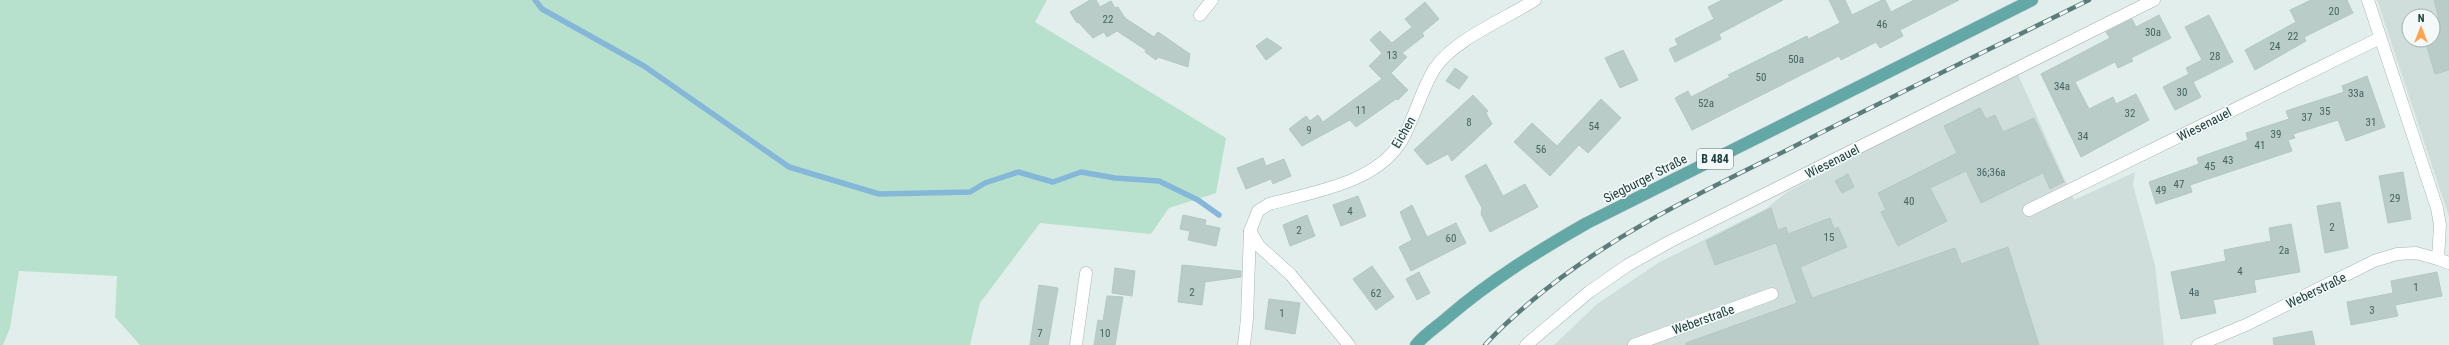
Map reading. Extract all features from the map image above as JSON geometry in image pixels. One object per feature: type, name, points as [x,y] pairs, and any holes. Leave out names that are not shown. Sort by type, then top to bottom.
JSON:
[{"type":"main road","name":"Siegburger Straße","points":[[1416,345],[1496,278],[1532,254],[1587,223],[2032,0]]},
{"type":"street","points":[[1200,14],[1212,0]]},
{"type":"street","name":"Eichen","points":[[1244,345],[1247,319],[1248,250],[1250,231],[1258,211],[1269,204],[1356,178],[1375,168],[1402,141],[1435,68],[1446,57],[1468,40],[1535,0]]},
{"type":"street","name":"Wiesenauel","points":[[1526,345],[1588,292],[1628,265],[1669,242],[2154,0]]},
{"type":"street","points":[[2368,0],[2437,208],[2443,261]]},
{"type":"street","name":"Wiesenauel","points":[[2029,210],[2380,38]]},
{"type":"street","points":[[1250,231],[1259,246],[1291,275],[1349,345]]},
{"type":"street","name":"Weberstraße","points":[[2198,345],[2248,324],[2374,261],[2397,254],[2416,253],[2443,261]]},
{"type":"street","points":[[1076,345],[1086,273]]},
{"type":"street","name":"Weberstraße","points":[[1634,345],[1772,294]]},
{"type":"shaded area","points":[[2377,0],[2449,0],[2449,217]]},
{"type":"shaded area","points":[[2017,72],[2074,200],[2135,172],[2133,185],[2155,265],[2164,345],[1554,345],[1597,304],[1658,263],[1767,208],[1787,192]]},
{"type":"green space","points":[[0,0],[1047,0],[1035,22],[1226,138],[1216,193],[1169,208],[1151,234],[1040,223],[980,303],[970,345],[140,345],[115,317],[117,276],[19,271],[10,328],[3,345],[0,345]]},
{"type":"building","points":[[1090,0],[1096,0],[1100,7],[1111,1],[1115,8],[1118,7],[1125,18],[1154,37],[1158,32],[1190,54],[1188,67],[1158,57],[1156,60],[1145,52],[1146,50],[1117,31],[1107,37],[1104,32],[1093,38],[1078,22],[1077,23],[1070,12]]},
{"type":"building","points":[[1722,0],[1783,0],[1719,34],[1721,39],[1675,62],[1669,49],[1678,45],[1675,39],[1714,19],[1708,7]]},
{"type":"building","points":[[1829,0],[1845,0],[1852,15],[1882,0],[1885,0],[1891,12],[1914,0],[1959,0],[1900,30],[1903,36],[1880,48],[1876,42],[1841,60],[1839,56],[1692,130],[1675,98],[1688,91],[1691,97],[1730,77],[1728,75],[1807,36],[1808,39],[1840,23]]},
{"type":"building","points":[[2311,0],[2347,0],[2353,13],[2304,37],[2306,41],[2255,70],[2245,50],[2296,22],[2290,10]]},
{"type":"building","points":[[2434,0],[2449,0],[2449,70],[2435,74],[2427,48],[2441,48],[2441,8],[2436,8]]},
{"type":"building","points":[[1425,2],[1439,19],[1422,33],[1424,36],[1402,53],[1407,57],[1391,73],[1408,90],[1398,100],[1396,99],[1356,127],[1350,120],[1302,146],[1289,129],[1306,116],[1310,121],[1318,115],[1323,122],[1382,79],[1369,66],[1382,53],[1370,40],[1380,31],[1392,43],[1412,27],[1405,19]]},
{"type":"building","points":[[2159,15],[2171,38],[2131,58],[2133,61],[2118,68],[2115,62],[2075,82],[2089,109],[2113,97],[2116,104],[2136,94],[2149,120],[2081,157],[2041,74],[2110,38],[2106,32],[2132,19],[2136,27]]},
{"type":"building","points":[[2209,15],[2233,62],[2193,82],[2201,97],[2175,110],[2163,87],[2189,74],[2186,68],[2202,60],[2185,27]]},
{"type":"building","points":[[1267,38],[1282,48],[1266,60],[1256,46]]},
{"type":"building","points":[[1623,50],[1638,80],[1620,88],[1605,58]]},
{"type":"building","points":[[1455,68],[1468,77],[1459,89],[1446,81]]},
{"type":"building","points":[[2367,76],[2385,127],[2346,141],[2338,120],[2293,134],[2295,138],[2288,140],[2292,151],[2190,185],[2192,192],[2156,204],[2149,182],[2199,164],[2197,158],[2248,140],[2246,133],[2289,119],[2286,111],[2344,92],[2342,86]]},
{"type":"building","points":[[1473,95],[1488,111],[1486,113],[1492,124],[1452,161],[1448,154],[1427,165],[1414,150]]},
{"type":"building","points":[[1601,99],[1621,118],[1588,153],[1579,145],[1550,176],[1514,142],[1532,123],[1557,146]]},
{"type":"building","points":[[1980,108],[1986,119],[1995,115],[2003,132],[2034,118],[2064,182],[2050,189],[2043,173],[1981,203],[1966,171],[1930,188],[1947,221],[1898,246],[1881,212],[1886,210],[1878,193],[1957,153],[1944,126]]},
{"type":"building","points":[[1263,158],[1266,166],[1284,159],[1291,176],[1273,184],[1271,179],[1246,189],[1237,168]]},
{"type":"building","points":[[1486,164],[1503,196],[1525,184],[1538,207],[1490,232],[1481,214],[1482,208],[1465,176]]},
{"type":"building","points":[[2403,172],[2411,219],[2388,223],[2379,176]]},
{"type":"building","points":[[1848,174],[1854,187],[1842,193],[1835,181]]},
{"type":"building","points":[[1358,196],[1366,216],[1341,226],[1333,205]]},
{"type":"building","points":[[2340,202],[2348,248],[2325,253],[2317,206]]},
{"type":"building","points":[[1412,205],[1427,237],[1456,223],[1466,243],[1411,271],[1399,247],[1412,240],[1400,212]]},
{"type":"building","points":[[1771,208],[1778,230],[1786,227],[1788,234],[1830,218],[1834,229],[1838,227],[1847,247],[1800,267],[1812,298],[1955,248],[1961,264],[2008,247],[2039,345],[1686,345],[1686,343],[1797,303],[1776,243],[1715,265],[1706,241]]},
{"type":"building","points":[[1183,215],[1206,220],[1205,225],[1220,228],[1216,246],[1188,240],[1190,231],[1180,229]]},
{"type":"building","points":[[1307,215],[1315,236],[1290,246],[1283,225]]},
{"type":"building","points":[[2291,224],[2300,272],[2254,280],[2256,292],[2213,300],[2216,313],[2181,319],[2171,272],[2226,261],[2224,250],[2271,241],[2269,228]]},
{"type":"building","points":[[1182,265],[1241,271],[1241,277],[1205,282],[1202,305],[1178,302]]},
{"type":"building","points":[[1372,266],[1394,297],[1376,310],[1353,279]]},
{"type":"building","points":[[1115,268],[1135,271],[1132,296],[1112,293]]},
{"type":"building","points":[[1419,272],[1430,293],[1417,300],[1406,279]]},
{"type":"building","points":[[2437,272],[2442,296],[2395,305],[2398,316],[2351,325],[2347,302],[2393,293],[2391,281]]},
{"type":"building","points":[[1039,285],[1058,288],[1048,345],[1030,345]]},
{"type":"building","points":[[1107,296],[1123,297],[1115,345],[1094,345],[1098,320],[1103,321]]},
{"type":"building","points":[[1269,299],[1300,303],[1295,334],[1265,329]]},
{"type":"building","points":[[2312,331],[2315,345],[2274,345],[2273,338]]},
{"type":"waterway","points":[[535,0],[542,9],[644,66],[789,167],[879,194],[970,192],[985,183],[1018,172],[1053,182],[1081,172],[1115,178],[1159,181],[1198,200],[1219,215]]},
{"type":"railway","points":[[1485,345],[1511,319],[1558,280],[1588,258],[1653,219],[1719,183],[2089,0]]}]
